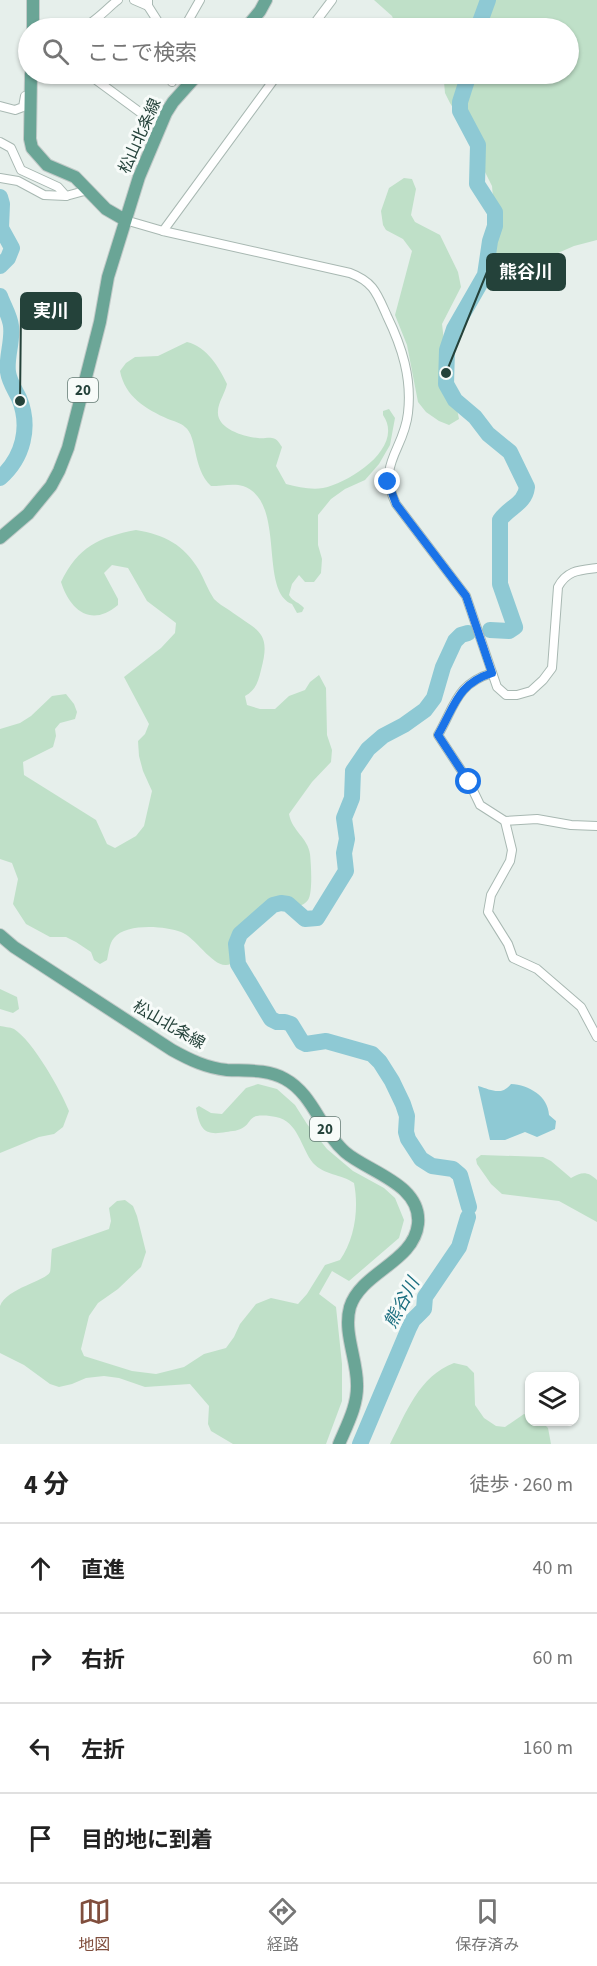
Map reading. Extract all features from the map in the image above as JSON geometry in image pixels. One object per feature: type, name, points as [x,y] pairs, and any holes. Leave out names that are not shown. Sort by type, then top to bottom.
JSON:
[{"type":"main road","points":[[33,0],[33,18]]},
{"type":"main road","points":[[254,18],[266,0]]},
{"type":"main road","points":[[31,84],[30,140],[32,148],[47,165],[75,177],[106,209],[126,220]]},
{"type":"main road","name":"松山北条線","points":[[0,538],[28,514],[51,486],[59,471],[68,448],[100,322],[108,277],[139,177],[173,102],[189,84]]},
{"type":"main road","name":"松山北条線","points":[[0,935],[46,969],[192,1061],[227,1070],[264,1071],[287,1079],[306,1097],[326,1130],[343,1150],[354,1160],[399,1185],[407,1193],[417,1213],[416,1233],[411,1243],[363,1287],[351,1306],[349,1331],[356,1369],[357,1394],[339,1444]]},
{"type":"street","points":[[95,18],[118,0]]},
{"type":"street","points":[[134,0],[148,3],[156,18]]},
{"type":"street","points":[[190,18],[200,0]]},
{"type":"street","points":[[318,18],[332,0]]},
{"type":"street","points":[[101,84],[160,127]]},
{"type":"street","points":[[163,231],[271,84]]},
{"type":"street","points":[[0,106],[20,109],[23,107],[25,96],[30,97]]},
{"type":"street","points":[[0,142],[11,148],[21,170],[58,187],[66,196]]},
{"type":"street","points":[[0,178],[18,181],[44,195],[66,196],[88,190]]},
{"type":"street","points":[[126,220],[163,231],[350,273],[363,278],[373,286],[395,332],[405,359],[408,379],[408,414],[405,430],[388,471],[390,491],[396,504],[466,596],[497,687],[506,695],[518,695],[531,691],[552,668],[558,587],[563,578],[573,571],[597,568]]},
{"type":"street","points":[[492,673],[469,683],[460,693],[438,735],[469,782],[480,805],[505,821],[537,819],[571,825],[597,826]]},
{"type":"street","points":[[505,821],[512,850],[510,861],[491,895],[488,912],[508,944],[513,958],[537,969],[581,1007],[597,1037]]},
{"type":"green space","points":[[374,0],[597,0],[597,240],[574,246],[551,256],[528,268],[513,282],[495,277],[489,265],[495,221],[492,186],[484,170],[480,152],[450,103],[445,93],[444,84],[579,84],[579,18],[393,18]]},
{"type":"green space","points":[[404,178],[412,179],[416,189],[411,215],[415,222],[440,235],[458,272],[461,287],[442,324],[450,392],[459,419],[449,425],[426,412],[418,402],[407,345],[395,315],[412,251],[403,239],[386,230],[381,211],[389,188]]},
{"type":"green space","points":[[187,342],[201,348],[206,353],[227,384],[218,408],[222,423],[239,434],[276,439],[282,447],[276,466],[286,484],[318,489],[347,479],[360,471],[381,451],[387,439],[388,427],[383,411],[389,409],[395,418],[390,445],[379,464],[365,480],[345,489],[331,499],[318,515],[321,573],[314,582],[305,582],[299,575],[292,584],[289,595],[304,608],[302,612],[297,613],[292,604],[282,596],[276,582],[269,526],[264,509],[256,495],[239,485],[211,486],[201,471],[192,438],[185,427],[152,411],[138,401],[123,380],[120,371],[135,357],[158,356]]},
{"type":"green space","points":[[136,530],[164,538],[180,547],[199,570],[214,599],[260,633],[265,647],[264,657],[256,685],[245,696],[247,705],[260,709],[275,709],[289,696],[305,690],[310,682],[319,675],[326,688],[327,735],[332,750],[331,762],[312,782],[289,814],[293,825],[309,848],[310,896],[301,905],[275,910],[256,918],[245,930],[235,962],[227,965],[215,961],[192,939],[181,932],[146,927],[120,933],[111,943],[107,960],[100,964],[94,960],[91,952],[76,942],[66,937],[50,937],[26,924],[13,904],[18,879],[12,863],[0,859],[0,729],[20,723],[52,696],[66,694],[77,712],[75,719],[60,723],[55,729],[53,747],[23,762],[24,775],[96,820],[107,844],[115,848],[136,836],[144,826],[152,791],[143,771],[138,741],[145,734],[149,724],[124,677],[161,648],[175,633],[176,623],[147,601],[128,568],[112,565],[104,573],[118,599],[118,605],[99,615],[83,613],[76,608],[61,582],[82,552],[100,540]]},
{"type":"green space","points":[[0,989],[17,997],[19,1009],[13,1013],[0,1009]]},
{"type":"green space","points":[[0,1026],[14,1029],[38,1055],[60,1091],[69,1111],[63,1127],[54,1134],[39,1137],[0,1153]]},
{"type":"green space","points":[[258,1084],[277,1089],[295,1105],[327,1149],[353,1171],[384,1188],[395,1198],[404,1220],[399,1238],[349,1281],[332,1271],[319,1294],[336,1307],[342,1364],[342,1401],[326,1444],[233,1444],[211,1431],[208,1424],[209,1406],[190,1384],[145,1387],[119,1378],[104,1376],[86,1378],[59,1387],[50,1384],[24,1365],[0,1353],[0,1306],[4,1300],[10,1294],[50,1272],[52,1249],[109,1229],[111,1221],[109,1208],[117,1201],[125,1200],[133,1206],[146,1252],[141,1267],[118,1289],[98,1303],[89,1316],[81,1349],[84,1356],[132,1371],[156,1374],[184,1367],[204,1354],[226,1348],[240,1324],[256,1304],[271,1298],[298,1304],[325,1265],[340,1260],[345,1252],[356,1213],[354,1183],[317,1167],[294,1129],[283,1120],[272,1116],[257,1116],[240,1129],[219,1133],[208,1132],[199,1122],[196,1108],[199,1106],[211,1113],[222,1114],[246,1088]]},
{"type":"green space","points":[[481,1155],[543,1157],[571,1178],[581,1174],[590,1175],[597,1180],[597,1222],[559,1201],[502,1194],[491,1184],[477,1164],[476,1159]]},
{"type":"green space","points":[[454,1363],[467,1366],[474,1373],[475,1405],[484,1418],[496,1426],[505,1427],[524,1414],[525,1426],[546,1426],[548,1428],[551,1444],[390,1444],[415,1397],[431,1377]]},
{"type":"water","points":[[511,1084],[531,1089],[541,1097],[548,1108],[549,1115],[556,1121],[555,1129],[537,1137],[525,1132],[505,1140],[490,1140],[478,1086],[500,1091]]},
{"type":"waterway","name":"熊谷川","points":[[481,18],[488,0]]},
{"type":"waterway","name":"熊谷川","points":[[466,84],[460,102],[460,111],[478,145],[477,184],[495,212],[495,226],[490,241],[485,275],[454,329],[447,350],[446,384],[455,400],[475,417],[488,434],[510,452],[527,487],[523,498],[500,520],[500,584],[515,627],[509,631],[490,630]]},
{"type":"waterway","points":[[0,197],[1,228],[12,248],[8,258],[0,266]]},
{"type":"waterway","points":[[0,296],[11,326],[9,375],[23,409],[24,420],[23,441],[19,452],[0,478]]},
{"type":"waterway","name":"熊谷川","points":[[468,633],[461,635],[455,641],[443,667],[434,698],[425,710],[383,736],[368,749],[353,771],[352,798],[344,818],[347,839],[344,853],[346,871],[317,918],[305,919],[288,904],[273,905],[240,934],[236,944],[238,964],[271,1019],[291,1024],[302,1042],[306,1044],[326,1041],[372,1054],[380,1062],[403,1104],[407,1116],[408,1139],[421,1159],[432,1166],[453,1169],[460,1175],[469,1207]]},
{"type":"waterway","name":"熊谷川","points":[[360,1444],[409,1328],[413,1320],[424,1309],[425,1297],[459,1247],[468,1217]]},
{"type":"place","name":"熊谷川","points":[[446,373]]},
{"type":"place","name":"実川","points":[[20,401]]},
{"type":"route","points":[[388,482],[396,504],[454,577],[466,596],[492,673],[469,683],[460,693],[438,735],[469,782]]}]
